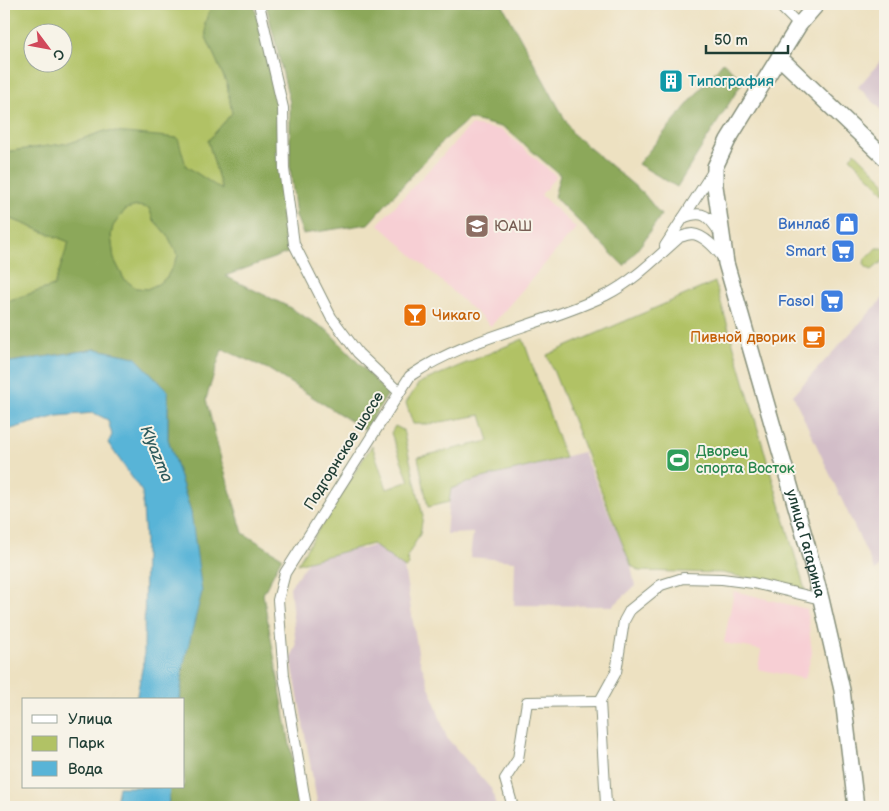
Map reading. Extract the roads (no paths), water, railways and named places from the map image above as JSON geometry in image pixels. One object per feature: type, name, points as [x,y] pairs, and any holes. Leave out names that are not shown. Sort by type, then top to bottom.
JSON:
[{"type":"main road","points":[[715,167],[728,140],[799,24],[818,4]]},
{"type":"main road","points":[[780,57],[885,158]]},
{"type":"main road","name":"улица Гагарина","points":[[715,167],[716,206],[726,263],[821,599],[842,690],[856,807]]},
{"type":"street","points":[[259,4],[283,108],[284,169],[294,244],[331,317],[358,353],[399,392]]},
{"type":"street","points":[[778,4],[799,24]]},
{"type":"street","points":[[656,259],[715,167]]},
{"type":"street","points":[[683,218],[695,214],[706,216],[722,236]]},
{"type":"street","points":[[656,259],[680,237],[692,234],[702,238],[716,248],[726,263]]},
{"type":"street","name":"Подгорнское шоссе","points":[[306,807],[284,676],[278,600],[285,573],[399,392],[410,376],[430,362],[524,326],[564,313],[606,295],[620,287],[656,259]]},
{"type":"street","points":[[610,807],[606,804],[600,701],[616,672],[624,620],[630,610],[662,585],[683,578],[722,579],[753,583],[821,599]]},
{"type":"street","points":[[513,807],[505,779],[518,759],[527,702],[600,701]]},
{"type":"water","name":"Klyazma","points":[[96,349],[135,357],[168,391],[168,439],[191,512],[202,592],[183,667],[180,698],[136,698],[144,659],[145,539],[142,492],[108,443],[112,435],[108,420],[94,413],[57,416],[4,431],[4,363]]},
{"type":"water","points":[[119,788],[170,788],[168,807],[115,807]]},
{"type":"place","name":"Типография","points":[[671,81]]},
{"type":"place","name":"Винлаб","points":[[847,224]]},
{"type":"place","name":"ЮАШ","points":[[477,226]]},
{"type":"place","name":"Smart","points":[[843,251]]},
{"type":"place","name":"Fasol","points":[[832,301]]},
{"type":"place","name":"Чикаго","points":[[415,315]]},
{"type":"place","name":"Пивной дворик","points":[[814,337]]},
{"type":"place","name":"Дворец спорта Восток","points":[[678,460]]}]
